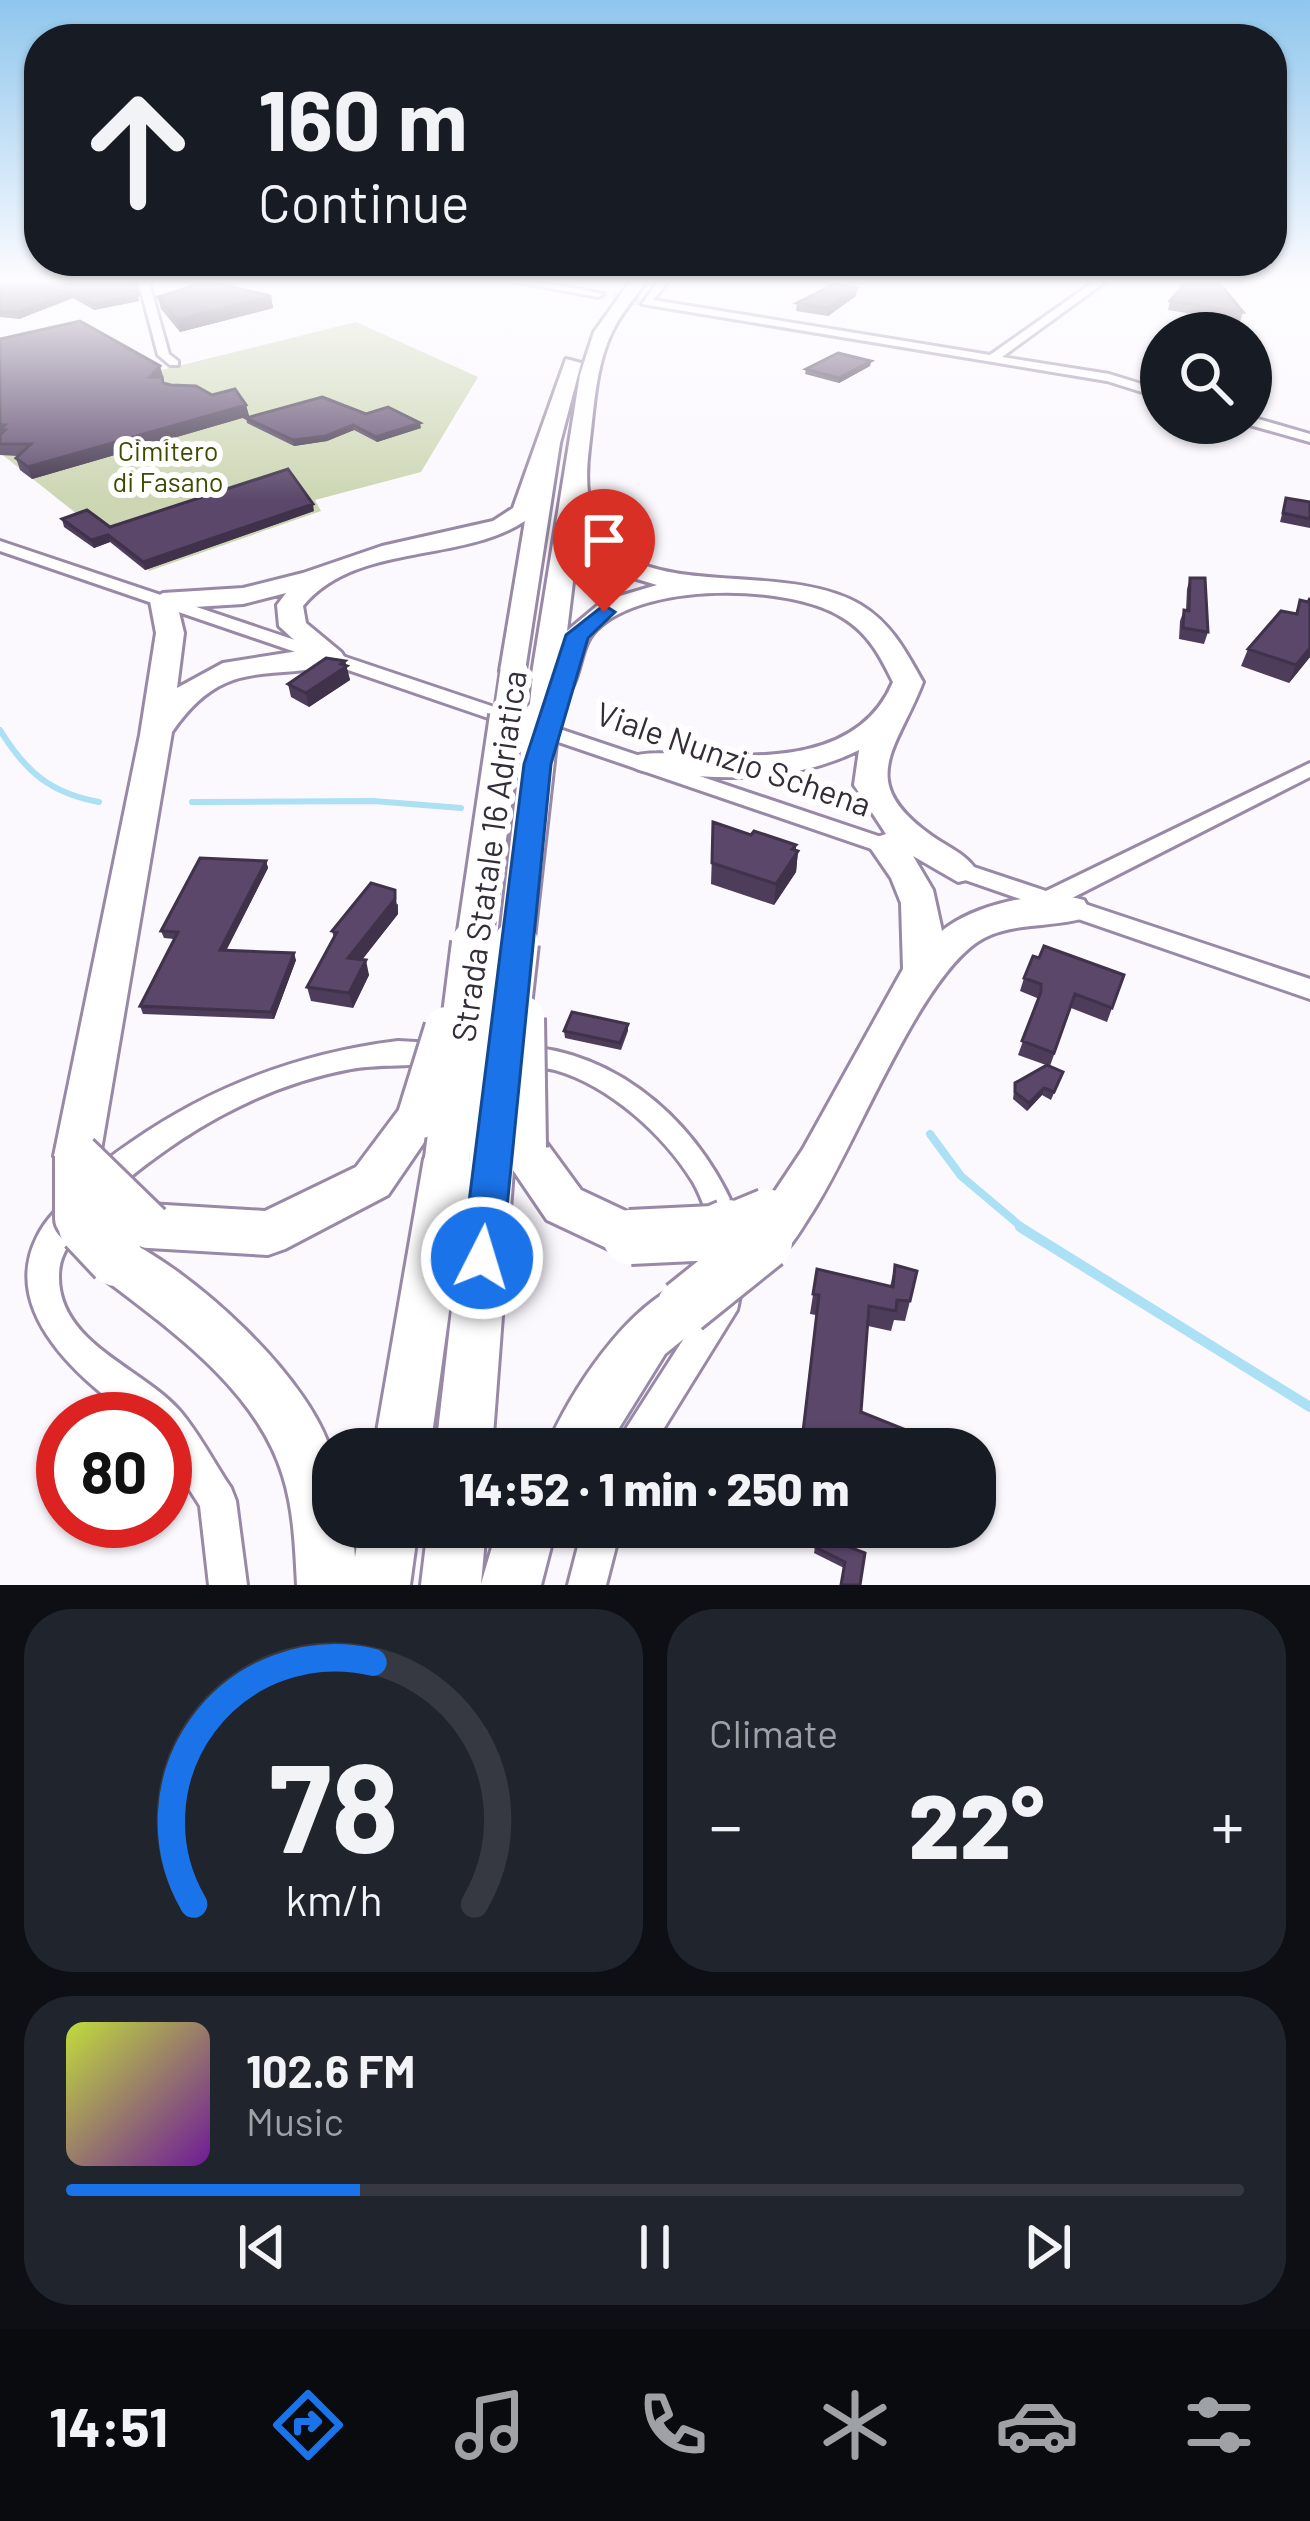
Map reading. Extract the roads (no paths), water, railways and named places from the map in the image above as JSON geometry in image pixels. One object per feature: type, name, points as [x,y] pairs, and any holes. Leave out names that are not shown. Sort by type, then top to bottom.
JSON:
[{"type":"highway","name":"Strada Statale 16 Adriatica","points":[[408,1428],[488,1157],[526,1061],[515,957],[537,764],[540,679],[524,621],[549,443],[575,353]]},
{"type":"highway","name":"Strada Statale 16 Adriatica","points":[[466,1428],[488,1157],[473,947],[540,679],[596,353]]},
{"type":"highway","points":[[327,1585],[327,1526],[295,1427],[132,1243],[77,1217],[77,1156],[156,735],[170,632],[163,602],[243,596],[312,579],[391,551],[443,543],[502,526],[523,512],[549,443]]},
{"type":"highway","points":[[578,457],[580,519],[592,545],[626,566],[787,592],[850,610],[878,630],[900,657],[908,682],[868,766],[875,799],[902,831],[958,870]]},
{"type":"highway","points":[[443,543],[506,551],[520,567],[524,621]]},
{"type":"highway","points":[[312,579],[290,604],[293,626],[331,658]]},
{"type":"highway","points":[[540,679],[577,635],[604,612],[654,592],[716,584]]},
{"type":"highway","points":[[156,735],[176,699],[226,671],[271,659],[331,658]]},
{"type":"highway","points":[[642,760],[760,769],[811,760],[861,739],[900,707]]},
{"type":"highway","points":[[886,845],[911,875],[923,904],[922,970]]},
{"type":"highway","points":[[588,1428],[647,1336],[777,1217],[922,970],[969,928],[1058,905]]},
{"type":"highway","points":[[132,1243],[268,1233],[372,1181],[420,1116],[473,947]]},
{"type":"highway","points":[[488,1157],[564,1204],[631,1237],[714,1233],[777,1217]]},
{"type":"highway","points":[[380,1585],[386,1548]]},
{"type":"highway","points":[[451,1585],[455,1548]]},
{"type":"highway","points":[[511,1585],[521,1548]]},
{"type":"street","points":[[163,353],[174,363]]},
{"type":"street","points":[[961,353],[1140,388]]},
{"type":"street","points":[[992,359],[1000,353]]},
{"type":"street","points":[[1272,427],[1310,438]]},
{"type":"street","name":"Viale Nunzio Schena","points":[[0,546],[1310,989]]},
{"type":"street","points":[[1058,905],[1310,770]]},
{"type":"street","points":[[129,1392],[58,1334],[41,1286],[49,1245],[88,1196],[134,1154],[237,1095],[348,1056],[410,1049],[560,1059],[636,1098],[687,1152],[718,1196],[733,1250],[721,1310],[645,1428]]},
{"type":"street","points":[[192,1463],[218,1502],[228,1585]]},
{"type":"street","points":[[587,1585],[597,1548]]},
{"type":"waterway","points":[[0,730],[41,778],[67,793],[99,802]]},
{"type":"waterway","points":[[192,802],[373,801],[461,808]]},
{"type":"waterway","points":[[930,1134],[961,1176],[1025,1230]]},
{"type":"waterway","points":[[1020,1227],[1310,1407]]},
{"type":"park label","name":"Cimitero di Fasano","points":[[168,466]]}]
